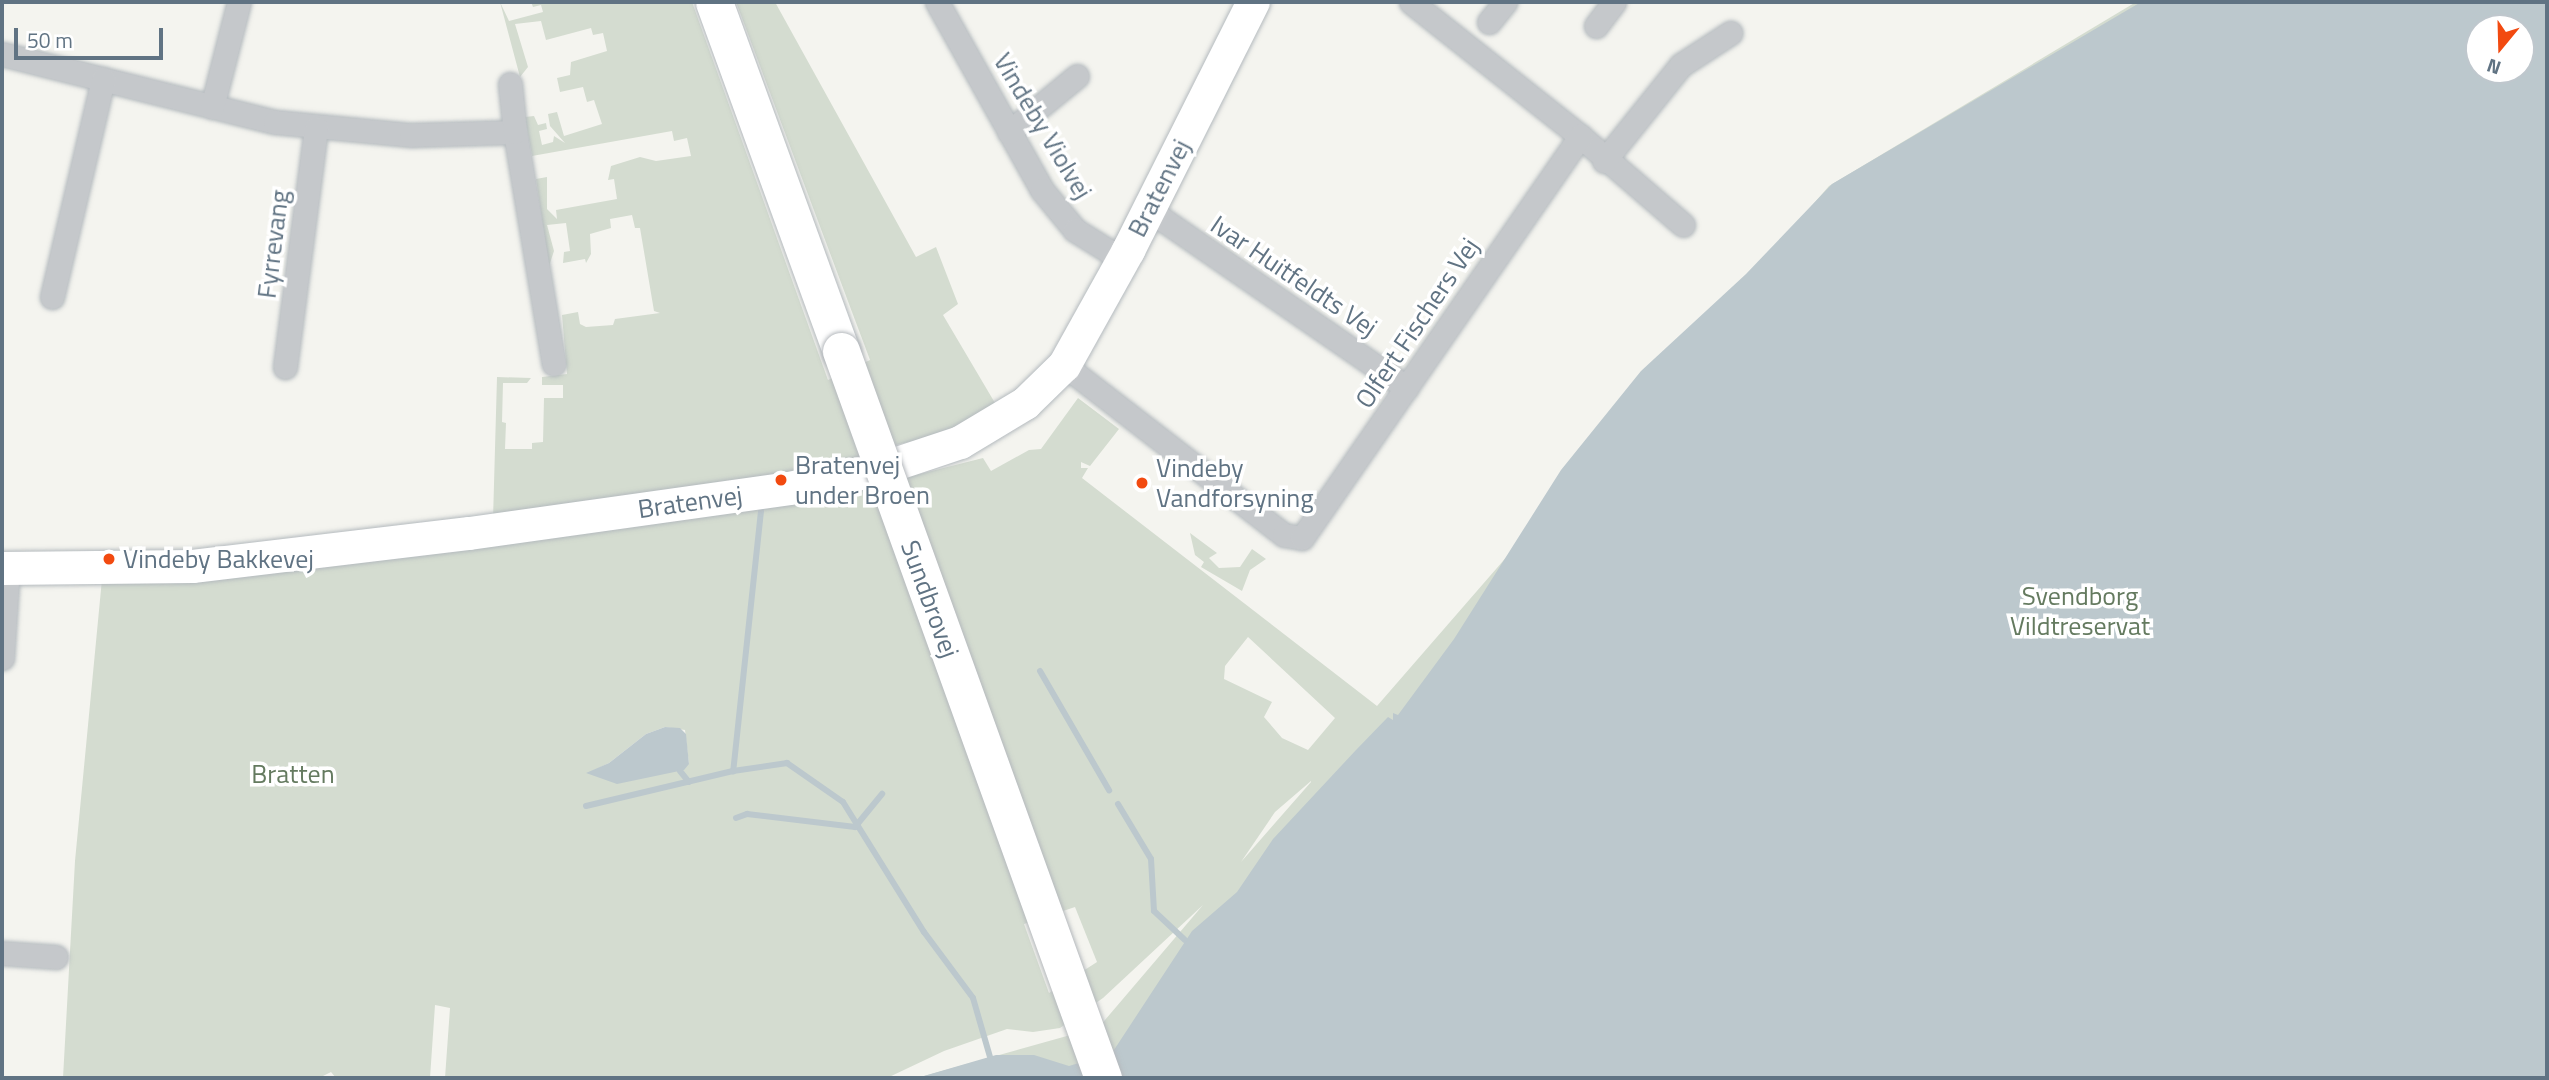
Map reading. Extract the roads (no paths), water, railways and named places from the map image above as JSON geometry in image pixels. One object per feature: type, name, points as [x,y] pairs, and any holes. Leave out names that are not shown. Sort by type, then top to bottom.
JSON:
[{"type":"main road","name":"Sundbrovej","points":[[714,2],[1103,1078]]},
{"type":"street","points":[[212,107],[239,2]]},
{"type":"street","name":"Vindeby Violvej","points":[[937,2],[1042,190],[1075,230],[1122,260]]},
{"type":"street","name":"Bratenvej","points":[[5,568],[157,569],[215,564],[789,488],[867,472],[951,446],[1019,408],[1064,365],[1149,210],[1253,2]]},
{"type":"street","points":[[1411,2],[1580,136],[1604,160],[1683,225]]},
{"type":"street","points":[[1489,22],[1505,2]]},
{"type":"street","points":[[1596,26],[1614,2]]},
{"type":"street","points":[[1604,160],[1681,65],[1730,33]]},
{"type":"street","points":[[2,54],[212,107],[316,128],[411,135],[515,132]]},
{"type":"street","points":[[1009,132],[1077,76]]},
{"type":"street","points":[[52,297],[103,79]]},
{"type":"street","points":[[510,84],[515,132],[554,364]]},
{"type":"street","name":"Fyrrevang","points":[[285,367],[316,128]]},
{"type":"street","name":"Olfert Fischers Vej","points":[[1064,365],[1284,535],[1299,539],[1311,529],[1580,136]]},
{"type":"street","name":"Ivar Huitfeldts Vej","points":[[1149,210],[1407,388]]},
{"type":"street","points":[[2,659],[5,568]]},
{"type":"street","points":[[2,953],[56,957]]},
{"type":"waterway","points":[[761,511],[733,771],[787,763],[843,802],[924,932],[973,998],[990,1057]]},
{"type":"waterway","points":[[1040,671],[1109,790]]},
{"type":"waterway","points":[[680,771],[689,782]]},
{"type":"waterway","points":[[586,806],[733,771]]},
{"type":"waterway","points":[[736,818],[747,814],[855,827],[882,794]]},
{"type":"waterway","points":[[1118,804],[1151,859],[1154,911],[1185,940]]},
{"type":"place","name":"Bratenvej under Broen","points":[[781,480]]},
{"type":"place","name":"Vindeby Vandforsyning","points":[[1142,483]]},
{"type":"place","name":"Vindeby Bakkevej","points":[[109,559]]},
{"type":"park label","name":"Svendborg Vildtreservat","points":[[2080,611]]},
{"type":"park label","name":"Bratten","points":[[293,774]]}]
